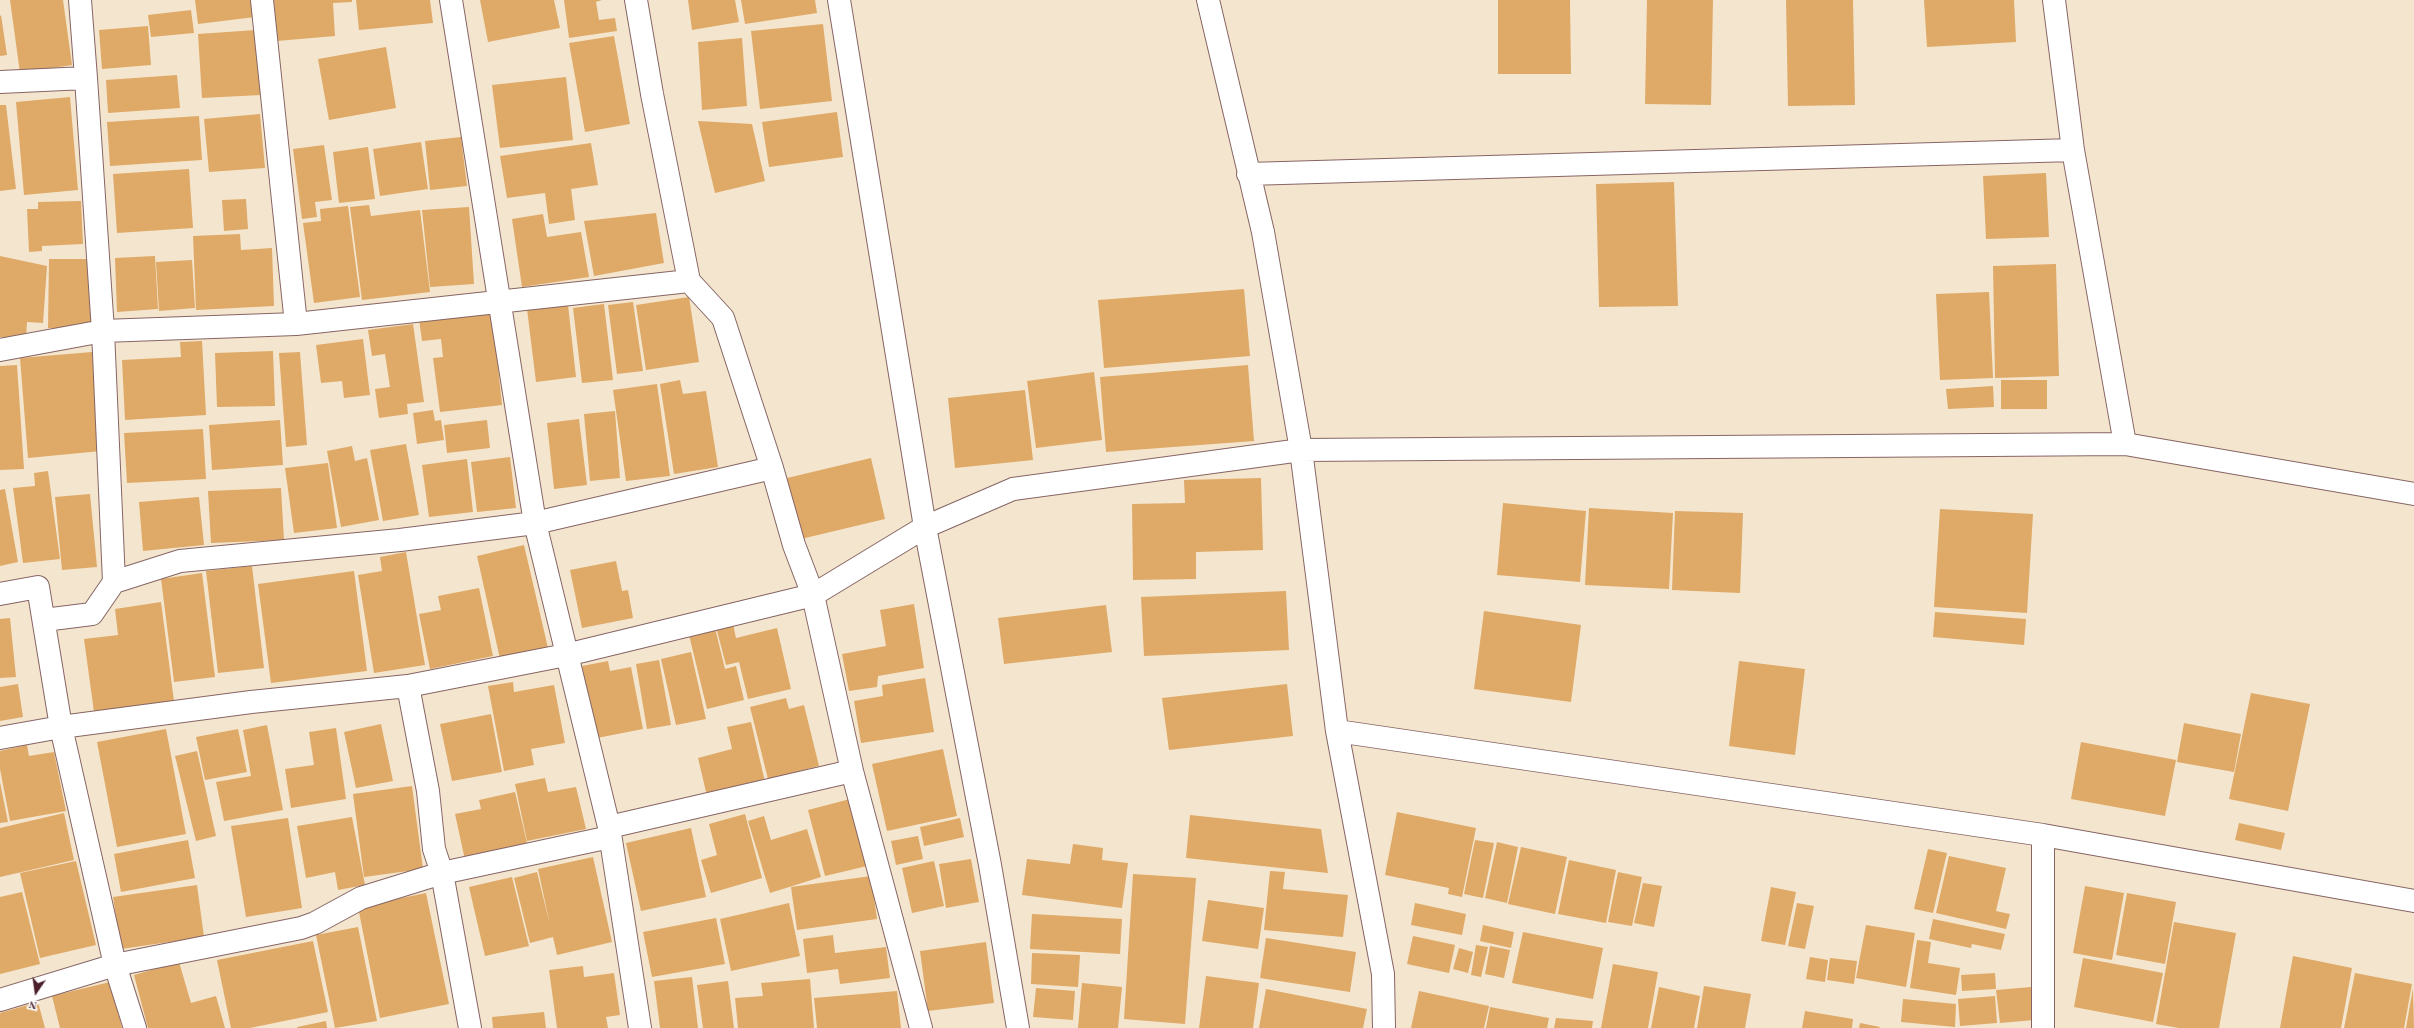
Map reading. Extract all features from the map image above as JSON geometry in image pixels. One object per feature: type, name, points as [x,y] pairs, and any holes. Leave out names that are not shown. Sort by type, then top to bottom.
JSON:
[{"type":"street","points":[[44,620],[92,614],[114,582],[103,331],[80,0]]},
{"type":"street","points":[[262,0],[296,324]]},
{"type":"street","points":[[451,0],[535,524],[609,832],[640,1028]]},
{"type":"street","points":[[636,0],[652,94],[689,281],[723,318],[772,468],[794,545],[813,595],[852,771],[921,1028]]},
{"type":"street","points":[[839,0],[925,527],[990,864],[1018,1028]]},
{"type":"street","points":[[1208,0],[1248,174],[1263,232],[1301,450],[1337,731],[1383,974],[1384,1028]]},
{"type":"street","points":[[2054,0],[2073,150],[2125,444]]},
{"type":"street","points":[[0,82],[86,78]]},
{"type":"street","points":[[1248,174],[2073,150]]},
{"type":"street","points":[[0,350],[103,331],[296,324],[689,281]]},
{"type":"street","points":[[0,738],[61,727],[251,702],[408,686],[566,655],[813,595],[925,527],[1013,489],[1301,450],[2125,444],[2414,494]]},
{"type":"street","points":[[114,582],[180,560],[400,540],[535,524],[772,468]]},
{"type":"street","points":[[0,594],[38,587],[61,727],[115,965],[135,1028]]},
{"type":"street","points":[[408,686],[428,791],[434,849],[442,873],[470,1028]]},
{"type":"street","points":[[1337,731],[2043,835],[2414,901]]},
{"type":"street","points":[[0,1000],[115,965],[301,928],[316,923],[361,898],[442,873],[852,771]]},
{"type":"street","points":[[2043,835],[2043,1028]]},
{"type":"building","points":[[10,0],[63,0],[72,65],[20,73]]},
{"type":"building","points":[[195,0],[253,0],[255,17],[198,24]]},
{"type":"building","points":[[274,0],[352,0],[352,2],[333,3],[335,36],[277,41]]},
{"type":"building","points":[[356,0],[430,0],[433,23],[359,30]]},
{"type":"building","points":[[480,0],[554,0],[560,28],[488,42]]},
{"type":"building","points":[[564,0],[602,0],[596,2],[599,20],[615,18],[617,31],[569,38]]},
{"type":"building","points":[[688,0],[735,0],[739,22],[692,30]]},
{"type":"building","points":[[741,0],[815,0],[817,13],[745,24]]},
{"type":"building","points":[[1498,0],[1570,0],[1571,74],[1498,74]]},
{"type":"building","points":[[1647,0],[1713,0],[1711,105],[1645,104]]},
{"type":"building","points":[[1786,0],[1853,0],[1855,105],[1788,106]]},
{"type":"building","points":[[1924,0],[2014,0],[2016,42],[1927,47]]},
{"type":"building","points":[[191,10],[194,33],[151,37],[148,15]]},
{"type":"building","points":[[1,15],[7,55],[0,56],[0,16]]},
{"type":"building","points":[[823,24],[832,101],[760,109],[751,31]]},
{"type":"building","points":[[148,26],[151,65],[102,69],[99,30]]},
{"type":"building","points":[[256,30],[261,95],[202,98],[198,34]]},
{"type":"building","points":[[614,36],[630,124],[585,132],[569,43]]},
{"type":"building","points":[[742,38],[747,106],[702,110],[698,42]]},
{"type":"building","points":[[386,47],[396,108],[329,120],[318,59]]},
{"type":"building","points":[[177,75],[180,108],[108,113],[106,80]]},
{"type":"building","points":[[566,77],[573,140],[500,148],[492,85]]},
{"type":"building","points":[[70,97],[78,190],[24,195],[16,102]]},
{"type":"building","points":[[0,105],[6,105],[16,189],[0,191]]},
{"type":"building","points":[[837,112],[843,157],[769,167],[762,122]]},
{"type":"building","points":[[260,114],[265,168],[209,172],[204,119]]},
{"type":"building","points":[[199,116],[202,160],[110,166],[107,122]]},
{"type":"building","points":[[698,121],[752,124],[765,181],[715,193]]},
{"type":"building","points":[[461,137],[467,186],[430,190],[425,141]]},
{"type":"building","points":[[421,142],[428,189],[380,196],[373,149]]},
{"type":"building","points":[[591,143],[598,185],[571,189],[575,220],[549,224],[545,193],[507,198],[500,156]]},
{"type":"building","points":[[324,145],[332,200],[315,202],[317,217],[302,219],[293,149]]},
{"type":"building","points":[[368,147],[375,199],[339,203],[333,152]]},
{"type":"building","points":[[189,169],[193,228],[117,233],[113,174]]},
{"type":"building","points":[[2046,173],[2049,237],[1986,239],[1983,176]]},
{"type":"building","points":[[1674,182],[1678,306],[1599,307],[1596,184]]},
{"type":"building","points":[[246,199],[248,229],[224,231],[222,200]]},
{"type":"building","points":[[81,201],[83,244],[42,246],[42,251],[29,252],[27,209],[38,209],[38,202]]},
{"type":"building","points":[[369,205],[371,216],[420,210],[430,292],[362,300],[350,207]]},
{"type":"building","points":[[348,206],[360,297],[314,303],[303,223],[321,221],[320,209]]},
{"type":"building","points":[[469,207],[474,284],[430,287],[422,210]]},
{"type":"building","points":[[656,213],[664,263],[594,276],[584,221]]},
{"type":"building","points":[[543,214],[547,237],[581,232],[589,277],[522,287],[512,219]]},
{"type":"building","points":[[240,234],[241,250],[272,248],[274,306],[196,310],[193,236]]},
{"type":"building","points":[[0,256],[47,266],[43,323],[27,322],[26,338],[0,337]]},
{"type":"building","points":[[155,256],[158,309],[117,312],[115,258]]},
{"type":"building","points":[[49,259],[93,259],[91,328],[48,328]]},
{"type":"building","points":[[192,260],[195,308],[159,311],[156,262]]},
{"type":"building","points":[[2056,264],[2059,376],[1995,378],[1993,266]]},
{"type":"building","points":[[1244,289],[1250,356],[1104,368],[1098,300]]},
{"type":"building","points":[[1989,292],[1993,378],[1940,380],[1936,294]]},
{"type":"building","points":[[689,297],[699,362],[646,370],[636,305]]},
{"type":"building","points":[[633,302],[643,371],[617,374],[608,305]]},
{"type":"building","points":[[604,304],[613,380],[582,383],[573,308]]},
{"type":"building","points":[[568,305],[576,377],[536,382],[527,309]]},
{"type":"building","points":[[492,310],[502,405],[440,412],[433,358],[443,357],[441,339],[422,341],[419,319]]},
{"type":"building","points":[[413,324],[424,402],[407,404],[408,414],[379,418],[375,389],[390,387],[385,354],[372,356],[368,330]]},
{"type":"building","points":[[363,339],[370,395],[344,398],[342,381],[321,383],[316,345]]},
{"type":"building","points":[[202,341],[206,415],[125,420],[122,360],[181,357],[180,342]]},
{"type":"building","points":[[273,351],[275,406],[217,407],[215,353]]},
{"type":"building","points":[[92,352],[101,451],[28,458],[20,358]]},
{"type":"building","points":[[300,352],[307,445],[286,447],[279,353]]},
{"type":"building","points":[[17,365],[24,469],[0,470],[0,366]]},
{"type":"building","points":[[1248,365],[1254,441],[1106,452],[1100,377]]},
{"type":"building","points":[[1094,372],[1102,440],[1036,448],[1027,381]]},
{"type":"building","points":[[680,380],[683,394],[706,391],[718,467],[674,474],[660,384]]},
{"type":"building","points":[[2001,380],[2047,380],[2047,409],[2001,409]]},
{"type":"building","points":[[657,384],[670,476],[626,481],[613,390]]},
{"type":"building","points":[[1993,386],[1994,407],[1948,409],[1946,389]]},
{"type":"building","points":[[1025,390],[1033,460],[955,468],[948,398]]},
{"type":"building","points":[[433,410],[435,421],[441,420],[444,440],[417,444],[413,413]]},
{"type":"building","points":[[615,411],[620,478],[590,481],[584,414]]},
{"type":"building","points":[[579,419],[587,485],[554,489],[547,423]]},
{"type":"building","points":[[280,420],[283,465],[212,470],[209,425]]},
{"type":"building","points":[[487,420],[490,448],[447,453],[444,425]]},
{"type":"building","points":[[203,429],[206,479],[127,483],[124,433]]},
{"type":"building","points":[[406,444],[419,515],[383,521],[370,450]]},
{"type":"building","points":[[352,446],[355,461],[367,458],[379,520],[341,527],[327,451]]},
{"type":"building","points":[[510,457],[516,508],[477,512],[471,462]]},
{"type":"building","points":[[871,458],[885,519],[801,539],[787,478]]},
{"type":"building","points":[[467,459],[473,512],[429,517],[422,465]]},
{"type":"building","points":[[328,463],[337,528],[294,533],[285,468]]},
{"type":"building","points":[[48,471],[60,559],[23,563],[13,488],[35,486],[34,473]]},
{"type":"building","points":[[1261,478],[1263,550],[1196,552],[1196,579],[1133,580],[1132,504],[1185,503],[1184,480]]},
{"type":"building","points":[[281,488],[284,540],[211,543],[208,491]]},
{"type":"building","points":[[5,489],[18,562],[0,566],[0,490]]},
{"type":"building","points":[[90,494],[97,567],[62,570],[55,497]]},
{"type":"building","points":[[199,497],[204,545],[143,551],[139,502]]},
{"type":"building","points":[[1503,503],[1586,511],[1580,582],[1497,575]]},
{"type":"building","points":[[1589,508],[1673,513],[1669,589],[1585,585]]},
{"type":"building","points":[[1940,509],[2033,514],[2027,613],[1934,607]]},
{"type":"building","points":[[1675,511],[1743,513],[1740,593],[1672,590]]},
{"type":"building","points":[[524,545],[548,648],[500,659],[477,556]]},
{"type":"building","points":[[406,552],[425,665],[374,673],[358,575],[382,571],[380,557]]},
{"type":"building","points":[[616,561],[622,591],[628,590],[633,618],[582,628],[570,570]]},
{"type":"building","points":[[252,566],[264,668],[218,673],[206,571]]},
{"type":"building","points":[[354,571],[367,671],[271,683],[258,584]]},
{"type":"building","points":[[202,573],[215,677],[174,682],[161,579]]},
{"type":"building","points":[[479,588],[493,656],[430,669],[419,614],[441,610],[438,596]]},
{"type":"building","points":[[1286,591],[1289,650],[1144,656],[1141,597]]},
{"type":"building","points":[[161,602],[174,701],[94,712],[84,639],[118,635],[115,609]]},
{"type":"building","points":[[914,604],[924,668],[878,676],[877,687],[849,691],[842,654],[886,646],[880,610]]},
{"type":"building","points":[[1106,605],[1112,652],[1004,664],[998,618]]},
{"type":"building","points":[[1484,611],[1581,625],[1571,702],[1474,689]]},
{"type":"building","points":[[1935,612],[2026,619],[2024,645],[1933,637]]},
{"type":"building","points":[[10,618],[16,677],[0,678],[0,619]]},
{"type":"building","points":[[733,624],[736,638],[777,628],[791,689],[748,699],[739,662],[726,665],[716,627]]},
{"type":"building","points":[[715,628],[725,669],[736,666],[744,700],[707,709],[689,635]]},
{"type":"building","points":[[691,652],[706,719],[676,725],[661,659]]},
{"type":"building","points":[[659,660],[671,725],[647,729],[636,664]]},
{"type":"building","points":[[608,661],[610,671],[631,667],[643,729],[597,738],[582,666]]},
{"type":"building","points":[[1739,661],[1805,669],[1795,755],[1729,746]]},
{"type":"building","points":[[925,678],[934,732],[861,743],[854,701],[883,696],[882,685]]},
{"type":"building","points":[[513,682],[514,692],[554,685],[565,743],[531,749],[534,765],[504,771],[488,686]]},
{"type":"building","points":[[18,684],[23,717],[0,721],[0,687]]},
{"type":"building","points":[[1287,684],[1293,736],[1169,750],[1162,698]]},
{"type":"building","points":[[2251,693],[2310,704],[2288,811],[2229,799]]},
{"type":"building","points":[[786,698],[789,709],[804,705],[819,766],[768,779],[750,707]]},
{"type":"building","points":[[491,714],[502,772],[452,781],[440,724]]},
{"type":"building","points":[[751,722],[765,782],[707,796],[698,758],[732,749],[727,727]]},
{"type":"building","points":[[2184,723],[2241,734],[2234,772],[2177,762]]},
{"type":"building","points":[[381,724],[393,781],[356,788],[344,732]]},
{"type":"building","points":[[267,725],[283,810],[224,821],[216,782],[251,776],[243,730]]},
{"type":"building","points":[[336,728],[346,799],[291,808],[285,769],[314,765],[309,732]]},
{"type":"building","points":[[166,729],[186,834],[117,847],[97,742]]},
{"type":"building","points":[[238,729],[247,772],[205,780],[196,737]]},
{"type":"building","points":[[2081,742],[2176,760],[2165,816],[2071,799]]},
{"type":"building","points":[[27,745],[29,756],[54,752],[66,811],[10,821],[0,769],[0,751]]},
{"type":"building","points":[[943,749],[957,816],[887,831],[872,764]]},
{"type":"building","points":[[197,751],[216,836],[196,841],[175,756]]},
{"type":"building","points":[[545,778],[548,792],[576,787],[586,829],[527,841],[515,784]]},
{"type":"building","points":[[0,782],[8,822],[0,823]]},
{"type":"building","points":[[412,786],[423,869],[364,877],[353,794]]},
{"type":"building","points":[[515,792],[528,847],[465,860],[455,814],[481,809],[479,800]]},
{"type":"building","points":[[850,799],[867,866],[825,876],[808,810]]},
{"type":"building","points":[[1397,812],[1476,828],[1462,897],[1448,894],[1449,888],[1385,875]]},
{"type":"building","points":[[64,813],[74,860],[0,877],[0,828]]},
{"type":"building","points":[[745,814],[762,878],[711,893],[701,860],[717,855],[709,824]]},
{"type":"building","points":[[1190,815],[1321,829],[1328,873],[1186,858]]},
{"type":"building","points":[[764,816],[771,840],[807,829],[821,877],[770,893],[748,821]]},
{"type":"building","points":[[352,817],[365,885],[338,890],[335,872],[306,878],[297,826]]},
{"type":"building","points":[[288,818],[302,908],[246,917],[231,826]]},
{"type":"building","points":[[960,818],[964,837],[924,846],[920,827]]},
{"type":"building","points":[[2239,823],[2285,833],[2281,850],[2235,840]]},
{"type":"building","points":[[691,828],[706,897],[641,911],[626,843]]},
{"type":"building","points":[[918,836],[923,859],[896,865],[891,841]]},
{"type":"building","points":[[188,840],[195,878],[121,892],[114,854]]},
{"type":"building","points":[[1475,840],[1494,843],[1483,898],[1464,894]]},
{"type":"building","points":[[1497,842],[1518,847],[1507,903],[1485,898]]},
{"type":"building","points":[[1073,844],[1103,848],[1102,860],[1128,863],[1122,908],[1022,895],[1027,859],[1070,864]]},
{"type":"building","points":[[1521,847],[1567,857],[1555,914],[1508,904]]},
{"type":"building","points":[[1928,849],[1947,853],[1933,913],[1914,909]]},
{"type":"building","points":[[1949,856],[2006,868],[1996,911],[2010,914],[2006,929],[1936,913]]},
{"type":"building","points":[[593,857],[612,942],[557,955],[553,937],[530,943],[514,878],[537,872],[550,925],[538,869]]},
{"type":"building","points":[[971,859],[979,902],[946,908],[939,864]]},
{"type":"building","points":[[1569,860],[1616,870],[1606,923],[1558,914]]},
{"type":"building","points":[[76,861],[96,945],[40,958],[20,873]]},
{"type":"building","points":[[934,861],[944,906],[912,913],[902,868]]},
{"type":"building","points":[[1270,871],[1285,872],[1283,889],[1348,895],[1343,937],[1264,930]]},
{"type":"building","points":[[1618,872],[1642,877],[1632,926],[1608,922]]},
{"type":"building","points":[[1133,874],[1196,878],[1185,1024],[1124,1019]]},
{"type":"building","points":[[871,876],[877,919],[797,930],[791,887]]},
{"type":"building","points":[[512,877],[529,946],[485,956],[469,887]]},
{"type":"building","points":[[1643,883],[1662,886],[1654,927],[1634,923]]},
{"type":"building","points":[[197,885],[204,937],[121,949],[113,897]]},
{"type":"building","points":[[2085,886],[2124,893],[2112,960],[2073,953]]},
{"type":"building","points":[[1771,887],[1796,892],[1785,945],[1761,941]]},
{"type":"building","points":[[22,892],[40,964],[0,974],[0,897]]},
{"type":"building","points":[[426,893],[449,1004],[380,1018],[358,907]]},
{"type":"building","points":[[2127,893],[2176,902],[2165,964],[2116,955]]},
{"type":"building","points":[[1208,900],[1264,908],[1258,949],[1202,941]]},
{"type":"building","points":[[789,903],[800,956],[731,971],[720,919]]},
{"type":"building","points":[[1415,903],[1466,914],[1462,935],[1411,925]]},
{"type":"building","points":[[1797,903],[1814,906],[1805,949],[1788,946]]},
{"type":"building","points":[[1032,914],[1122,919],[1120,954],[1030,949]]},
{"type":"building","points":[[716,918],[725,964],[652,977],[643,932]]},
{"type":"building","points":[[1933,919],[2005,934],[2001,950],[1972,944],[1971,948],[1929,939]]},
{"type":"building","points":[[2174,922],[2236,933],[2219,1028],[2179,1028],[2156,1024]]},
{"type":"building","points":[[1483,925],[1514,932],[1511,948],[1480,941]]},
{"type":"building","points":[[1866,925],[1915,933],[1906,987],[1856,978]]},
{"type":"building","points":[[358,927],[377,1021],[335,1028],[316,935]]},
{"type":"building","points":[[1523,932],[1603,948],[1593,999],[1512,983]]},
{"type":"building","points":[[833,935],[835,953],[886,947],[890,978],[840,984],[838,969],[807,973],[803,939]]},
{"type":"building","points":[[1413,936],[1455,945],[1449,973],[1407,964]]},
{"type":"building","points":[[1266,938],[1356,952],[1350,992],[1260,978]]},
{"type":"building","points":[[1917,940],[1931,942],[1928,963],[1960,968],[1956,995],[1910,988]]},
{"type":"building","points":[[313,941],[328,1012],[250,1028],[231,1028],[217,960]]},
{"type":"building","points":[[986,942],[994,1003],[928,1011],[920,951]]},
{"type":"building","points":[[1476,945],[1488,947],[1481,977],[1471,975]]},
{"type":"building","points":[[1490,946],[1510,950],[1504,978],[1485,974]]},
{"type":"building","points":[[1459,948],[1473,952],[1468,973],[1453,969]]},
{"type":"building","points":[[1032,953],[1080,955],[1078,987],[1031,984]]},
{"type":"building","points":[[2293,956],[2352,968],[2341,1028],[2280,1028]]},
{"type":"building","points":[[1810,957],[1828,960],[1825,982],[1806,979]]},
{"type":"building","points":[[1830,958],[1857,961],[1854,984],[1827,980]]},
{"type":"building","points":[[2083,958],[2163,973],[2153,1022],[2074,1007]]},
{"type":"building","points":[[179,962],[191,1003],[216,996],[225,1028],[148,1028],[134,975]]},
{"type":"building","points":[[1613,964],[1658,972],[1648,1028],[1601,1028]]},
{"type":"building","points":[[583,966],[584,977],[614,973],[620,1015],[606,1017],[608,1028],[557,1028],[549,970]]},
{"type":"building","points":[[1995,973],[1996,989],[1962,991],[1961,975]]},
{"type":"building","points":[[2355,973],[2412,984],[2404,1028],[2344,1028]]},
{"type":"building","points":[[1206,976],[1259,983],[1253,1028],[1199,1028]]},
{"type":"building","points":[[692,977],[698,1028],[660,1028],[654,981]]},
{"type":"building","points":[[810,979],[814,1028],[738,1028],[735,998],[763,996],[761,983]]},
{"type":"building","points":[[728,981],[734,1028],[703,1028],[697,985]]},
{"type":"building","points":[[110,982],[122,1028],[60,1028],[52,996]]},
{"type":"building","points":[[1082,983],[1122,987],[1118,1028],[1078,1028]]},
{"type":"building","points":[[1704,986],[1751,994],[1745,1028],[1697,1028]]},
{"type":"building","points":[[1659,987],[1700,996],[1694,1028],[1651,1028]]},
{"type":"building","points":[[2031,987],[2034,1020],[2000,1023],[1996,990]]},
{"type":"building","points":[[1036,988],[1075,991],[1073,1020],[1033,1017]]},
{"type":"building","points":[[2413,988],[2414,1028],[2406,1028]]},
{"type":"building","points":[[1266,989],[1367,1009],[1363,1028],[1259,1028]]},
{"type":"building","points":[[897,991],[901,1028],[817,1028],[814,998]]},
{"type":"building","points":[[1419,991],[1489,1006],[1484,1028],[1411,1028]]},
{"type":"building","points":[[1995,996],[1997,1023],[1960,1026],[1958,999]]},
{"type":"building","points":[[1903,999],[1956,1004],[1955,1027],[1901,1022]]},
{"type":"building","points":[[38,1002],[45,1028],[0,1028],[0,1013]]},
{"type":"building","points":[[1490,1007],[1549,1018],[1547,1028],[1486,1028]]},
{"type":"building","points":[[1805,1011],[1853,1019],[1852,1028],[1802,1028]]},
{"type":"building","points":[[544,1012],[546,1028],[493,1028],[492,1017]]},
{"type":"building","points":[[1556,1018],[1593,1021],[1592,1028],[1554,1028]]},
{"type":"building","points":[[326,1021],[327,1028],[297,1028],[297,1027]]},
{"type":"building","points":[[1860,1023],[1880,1027],[1859,1028]]}]
